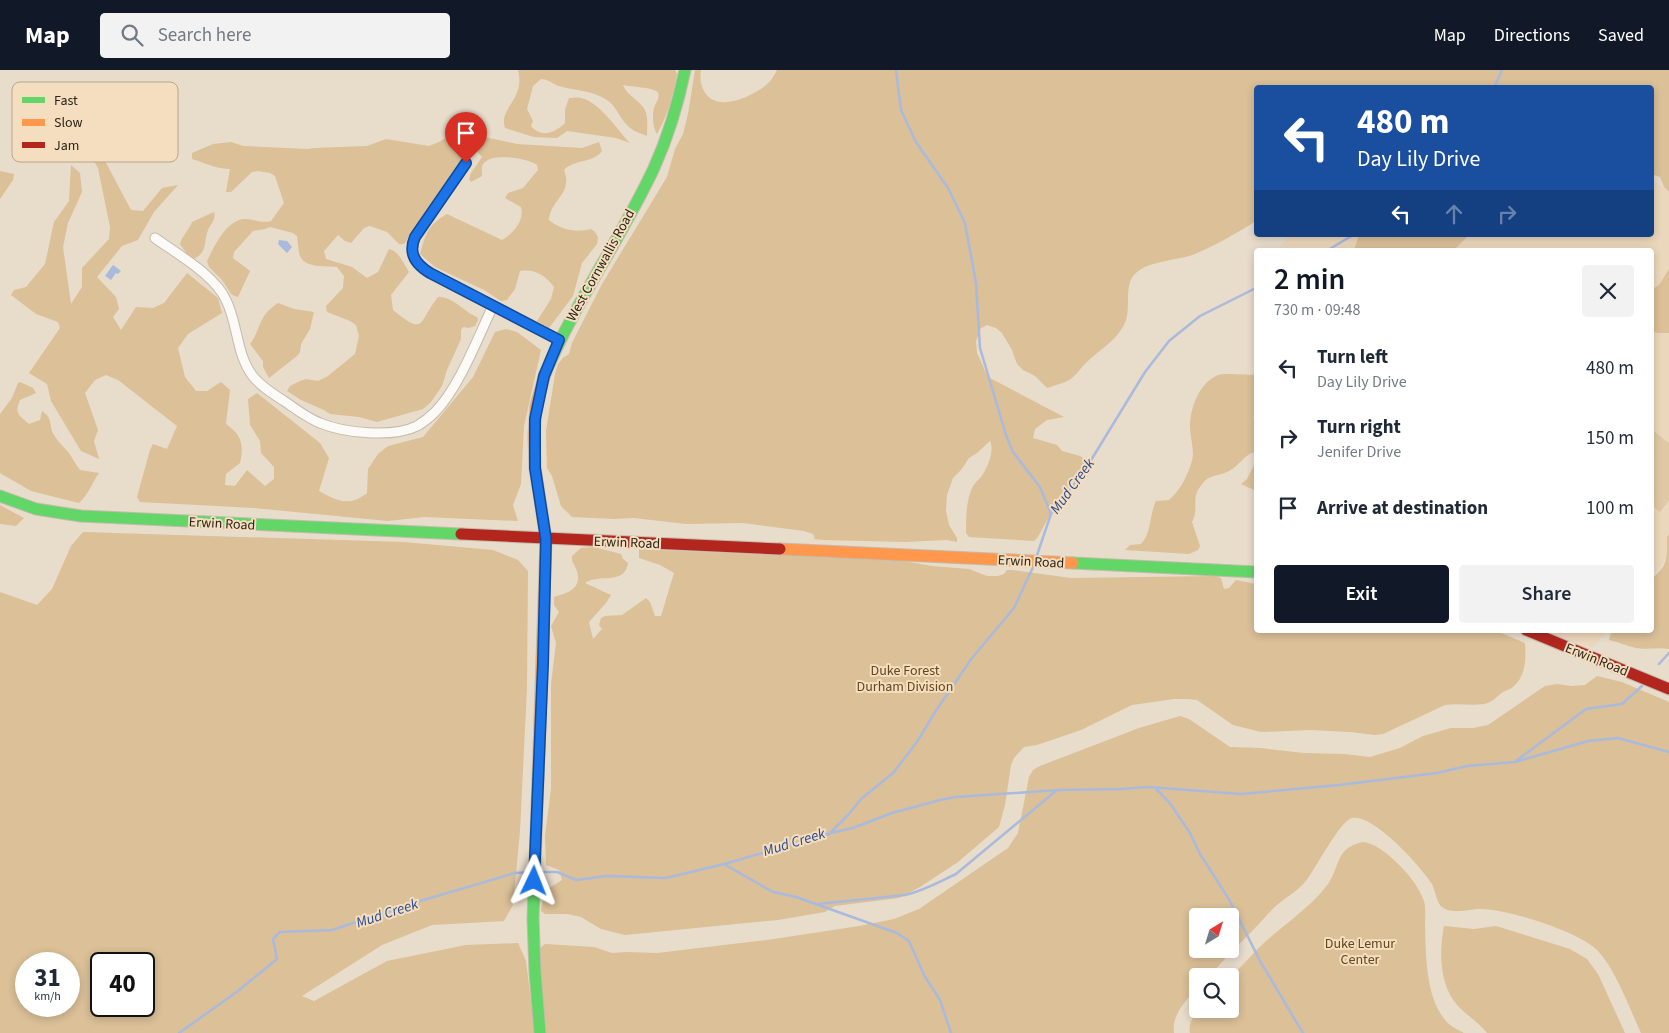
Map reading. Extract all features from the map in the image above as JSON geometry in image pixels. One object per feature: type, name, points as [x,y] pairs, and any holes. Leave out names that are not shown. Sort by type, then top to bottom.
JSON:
[{"type":"main road","name":"West Cornwallis Road","points":[[540,1033],[535,972],[534,861],[543,664],[546,539],[535,468],[535,419],[544,376],[559,340],[660,155],[674,116],[686,70]]},
{"type":"main road","name":"Erwin Road","points":[[0,496],[36,509],[81,516],[1254,572]]},
{"type":"main road","name":"Erwin Road","points":[[1533,633],[1669,689]]},
{"type":"street","points":[[466,163],[415,237],[411,247],[414,258],[425,270],[559,340]]},
{"type":"street","points":[[155,238],[211,280],[222,292],[229,305],[245,360],[257,380],[276,396],[312,420],[340,429],[380,432],[409,429],[423,422],[435,412],[452,391],[493,306]]},
{"type":"shaded area","points":[[1654,181],[1669,192],[1669,556],[1654,574],[1654,248],[1279,248],[1288,237],[1654,237]]},
{"type":"shaded area","points":[[1654,431],[1669,443],[1669,500],[1660,512],[1654,507]]},
{"type":"shaded area","points":[[1551,633],[1605,633],[1593,647],[1561,638]]},
{"type":"green space","points":[[518,70],[675,70],[677,74],[670,105],[657,134],[653,115],[658,92],[646,88],[623,85],[645,110],[647,136],[629,127],[607,100],[590,92],[559,86],[544,79],[541,79],[533,86],[527,109],[533,121],[531,126],[535,130],[549,133],[561,126],[565,123],[565,110],[569,98],[579,98],[595,105],[630,143],[616,138],[567,131],[557,138],[534,137],[505,128],[505,115],[516,96],[518,88]]},
{"type":"green space","points":[[695,70],[701,70],[701,84],[708,97],[715,101],[723,102],[741,99],[758,91],[769,82],[777,70],[1669,70],[1669,192],[1664,187],[1660,177],[1654,175],[1654,85],[1254,85],[1254,222],[1226,239],[1195,254],[1150,265],[1137,272],[1130,282],[1127,314],[1123,327],[1110,343],[1064,383],[1047,388],[1035,376],[1023,370],[1017,364],[1012,350],[1002,333],[996,328],[987,325],[981,328],[976,341],[977,353],[988,377],[1064,417],[1047,420],[1035,429],[1033,438],[1057,445],[1062,451],[1085,459],[1084,466],[1052,511],[1034,541],[969,537],[966,533],[969,497],[973,486],[988,465],[992,450],[990,441],[969,458],[953,478],[947,495],[946,511],[949,525],[957,538],[957,542],[947,540],[906,542],[823,540],[813,539],[815,538],[813,534],[804,531],[742,523],[686,524],[634,518],[572,517],[561,506],[552,476],[547,468],[546,431],[555,374],[558,364],[569,354],[572,343],[602,284],[667,177],[675,149],[683,134]]},
{"type":"green space","points":[[476,130],[480,136],[517,144],[582,148],[599,142],[602,151],[598,155],[573,164],[564,170],[565,187],[550,214],[549,220],[559,226],[569,230],[591,229],[598,237],[597,244],[582,263],[573,296],[549,328],[537,321],[551,299],[554,287],[539,274],[530,271],[520,271],[515,289],[507,300],[501,301],[484,290],[435,267],[420,254],[429,230],[447,214],[502,240],[520,222],[521,207],[505,198],[508,193],[523,188],[538,170],[537,165],[518,158],[493,158],[483,164],[482,176],[471,182],[469,179],[471,173],[482,157],[476,150],[465,155],[404,244],[399,244],[387,232],[370,226],[364,228],[351,243],[338,235],[324,251],[326,259],[352,267],[367,278],[378,272],[389,249],[396,252],[409,272],[391,295],[393,310],[411,323],[420,323],[438,297],[449,299],[477,317],[478,320],[475,326],[463,327],[461,330],[461,339],[442,386],[431,402],[423,409],[377,422],[359,417],[330,414],[287,391],[290,386],[300,381],[306,379],[318,381],[328,376],[355,354],[359,336],[356,325],[327,312],[326,306],[343,288],[344,276],[337,267],[316,266],[306,263],[300,256],[297,236],[293,233],[270,227],[253,231],[234,252],[233,258],[250,271],[238,297],[232,295],[222,280],[209,267],[207,261],[217,242],[226,230],[237,221],[246,219],[264,222],[271,221],[284,203],[275,176],[270,173],[252,172],[231,192],[226,192],[230,169],[216,167],[192,159],[192,153],[213,144],[231,142],[243,146],[308,149],[367,146],[386,139],[429,146],[454,133]]},
{"type":"green space","points":[[94,162],[106,162],[131,210],[143,211],[162,188],[178,185],[154,212],[138,240],[122,246],[97,277],[116,297],[119,309],[113,317],[121,330],[136,307],[153,308],[164,303],[187,273],[218,298],[222,313],[188,334],[178,348],[185,377],[196,391],[207,391],[221,382],[230,390],[226,424],[239,436],[242,451],[240,463],[226,474],[225,485],[235,486],[247,470],[265,486],[274,479],[274,467],[261,453],[260,441],[250,425],[248,399],[257,393],[320,443],[329,458],[319,491],[337,500],[348,501],[360,498],[367,493],[368,469],[378,454],[388,446],[423,437],[473,377],[495,332],[506,329],[517,332],[541,350],[524,426],[521,484],[513,505],[518,521],[424,517],[388,521],[254,508],[140,502],[137,497],[150,450],[153,444],[167,449],[177,426],[118,380],[106,375],[95,380],[85,393],[98,430],[94,441],[99,459],[81,451],[51,401],[47,384],[29,373],[60,328],[58,322],[36,314],[11,295],[14,290],[26,287],[45,264],[54,222],[69,201],[71,165],[80,173],[82,192],[68,223],[63,247],[71,304],[82,287],[82,268],[109,239],[110,227],[98,168]]},
{"type":"green space","points":[[0,171],[14,174],[13,180],[0,199]]},
{"type":"green space","points":[[214,212],[214,219],[208,230],[203,251],[191,260],[180,244],[181,241],[192,222]]},
{"type":"green space","points":[[1358,237],[1467,237],[1456,248],[1355,248]]},
{"type":"green space","points":[[1669,269],[1669,333],[1654,332],[1654,288],[1659,285]]},
{"type":"green space","points":[[278,303],[294,309],[314,312],[310,329],[301,344],[300,352],[269,378],[263,367],[263,361],[250,344],[266,313]]},
{"type":"green space","points":[[1218,375],[1253,375],[1254,452],[1229,471],[1207,479],[1197,492],[1195,514],[1192,522],[1200,546],[1198,550],[1189,554],[1125,550],[1130,545],[1141,544],[1145,540],[1156,501],[1169,500],[1177,492],[1186,477],[1193,457],[1190,420],[1194,404],[1201,390],[1211,379]]},
{"type":"green space","points":[[20,382],[33,388],[36,393],[20,400],[17,408],[18,414],[29,424],[40,420],[42,411],[48,417],[56,438],[80,470],[99,473],[79,503],[31,491],[0,473],[0,414],[12,398]]},
{"type":"green space","points":[[1254,465],[1254,490],[1241,484],[1247,479]]},
{"type":"green space","points":[[0,505],[24,518],[16,526],[0,524]]},
{"type":"green space","points":[[83,532],[404,542],[493,550],[518,560],[528,571],[527,688],[520,831],[513,905],[504,921],[432,925],[382,945],[302,996],[314,1001],[387,961],[466,945],[518,943],[526,961],[535,1033],[0,1033],[0,592],[37,605],[52,589],[71,546]]},
{"type":"green space","points":[[1669,534],[1669,649],[1636,648],[1609,640],[1611,633],[1654,633],[1654,576],[1666,561],[1667,537]]},
{"type":"green space","name":"Duke Forest Durham Division","points":[[594,547],[621,554],[628,563],[626,570],[617,577],[590,580],[585,583],[611,595],[589,622],[593,639],[602,629],[599,625],[601,618],[622,615],[646,598],[650,602],[655,616],[661,616],[674,573],[660,565],[639,558],[639,549],[904,561],[932,566],[969,569],[987,576],[998,576],[1004,574],[1007,570],[1012,570],[1071,578],[1216,576],[1221,578],[1224,589],[1229,588],[1236,580],[1254,584],[1254,633],[1501,633],[1525,643],[1525,660],[1523,672],[1518,682],[1490,702],[1479,705],[1445,705],[1383,734],[1375,735],[1310,730],[1261,732],[1233,725],[1197,700],[1174,699],[1132,705],[1081,730],[1037,745],[1024,747],[1014,758],[1011,765],[1005,805],[999,827],[958,862],[920,887],[899,898],[835,906],[825,912],[778,920],[625,935],[601,929],[581,917],[567,914],[545,914],[541,911],[546,892],[562,880],[559,870],[546,865],[545,836],[551,789],[551,684],[556,643],[551,626],[559,612],[554,605],[554,597],[569,592],[576,586],[578,577],[572,556],[581,548]]},
{"type":"green space","points":[[1597,676],[1622,682],[1669,702],[1669,1033],[1641,1033],[1622,989],[1610,967],[1597,950],[1588,943],[1542,922],[1524,917],[1492,910],[1454,911],[1444,908],[1439,903],[1432,884],[1396,843],[1372,824],[1361,819],[1352,818],[1335,835],[1305,882],[1274,908],[1239,945],[1239,908],[1189,908],[1189,958],[1226,958],[1217,968],[1189,968],[1189,997],[1177,1014],[1174,1033],[546,1033],[538,956],[540,948],[545,944],[594,947],[612,953],[657,953],[774,939],[894,919],[919,909],[1008,848],[1018,833],[1029,777],[1033,770],[1139,728],[1180,716],[1189,719],[1230,747],[1370,757],[1400,748],[1423,736],[1451,728],[1473,728],[1488,725],[1545,686],[1557,684],[1585,685]]},
{"type":"green space","name":"Duke Lemur Center","points":[[1363,842],[1376,846],[1408,874],[1422,895],[1425,904],[1426,961],[1430,987],[1438,1010],[1445,1020],[1464,1033],[1190,1033],[1193,1018],[1239,1018],[1239,969],[1265,942],[1321,892],[1332,877],[1343,853],[1354,845]]},
{"type":"green space","points":[[1444,926],[1474,929],[1496,926],[1570,949],[1587,959],[1598,974],[1625,1033],[1487,1033],[1452,999],[1442,968],[1441,947]]},
{"type":"water","points":[[279,240],[287,241],[292,247],[287,253],[278,244]]},
{"type":"water","points":[[113,265],[121,271],[118,274],[116,273],[111,280],[105,276]]},
{"type":"waterway","points":[[896,70],[901,110],[916,142],[948,188],[965,223],[976,283],[980,348],[1006,435],[1013,452],[1040,487],[1051,514]]},
{"type":"waterway","name":"Mud Creek","points":[[1495,85],[1502,70]]},
{"type":"waterway","name":"Mud Creek","points":[[1331,248],[1350,237]]},
{"type":"waterway","name":"Mud Creek","points":[[1036,558],[1051,514],[1085,470],[1145,372],[1169,341],[1200,316],[1254,289]]},
{"type":"waterway","name":"Mud Creek","points":[[538,872],[557,872],[576,880],[607,876],[666,878],[724,864],[829,834],[861,799],[893,773],[917,742],[972,658],[1014,608],[1034,565]]},
{"type":"waterway","points":[[1659,664],[1669,653]]},
{"type":"waterway","points":[[1516,761],[1586,709],[1622,704],[1642,686]]},
{"type":"waterway","points":[[830,833],[853,828],[892,813],[956,797],[1058,790],[1148,787],[1241,794],[1339,785],[1437,773],[1467,766],[1515,762],[1588,741],[1618,738],[1669,752]]},
{"type":"waterway","points":[[1156,789],[1169,802],[1190,833],[1200,854],[1230,901],[1260,961],[1303,1033]]},
{"type":"waterway","points":[[818,904],[905,895],[956,874],[1057,790]]},
{"type":"waterway","points":[[724,864],[773,892],[796,897],[897,933],[909,941],[924,975],[940,1000],[951,1033]]},
{"type":"waterway","name":"Mud Creek","points":[[179,1033],[238,991],[277,959],[273,939],[280,932],[332,930],[410,904],[515,873],[533,872]]},
{"type":"traffic: fast","points":[[545,374],[570,321],[654,168],[672,120],[685,70]]},
{"type":"traffic: fast","points":[[0,496],[36,509],[81,516],[461,534]]},
{"type":"traffic: fast","points":[[1073,563],[1254,572]]},
{"type":"traffic: fast","points":[[538,779],[533,918],[540,1033]]},
{"type":"traffic: slow","points":[[538,779],[546,539],[535,468],[534,435],[536,406],[545,374]]},
{"type":"traffic: slow","points":[[780,549],[1073,563]]},
{"type":"traffic: jam","points":[[461,534],[780,549]]},
{"type":"traffic: jam","points":[[1533,633],[1669,689]]},
{"type":"route","points":[[466,163],[412,242],[411,252],[416,262],[430,273],[559,340],[552,354],[539,392],[534,434],[535,468],[546,539],[534,881]]}]
